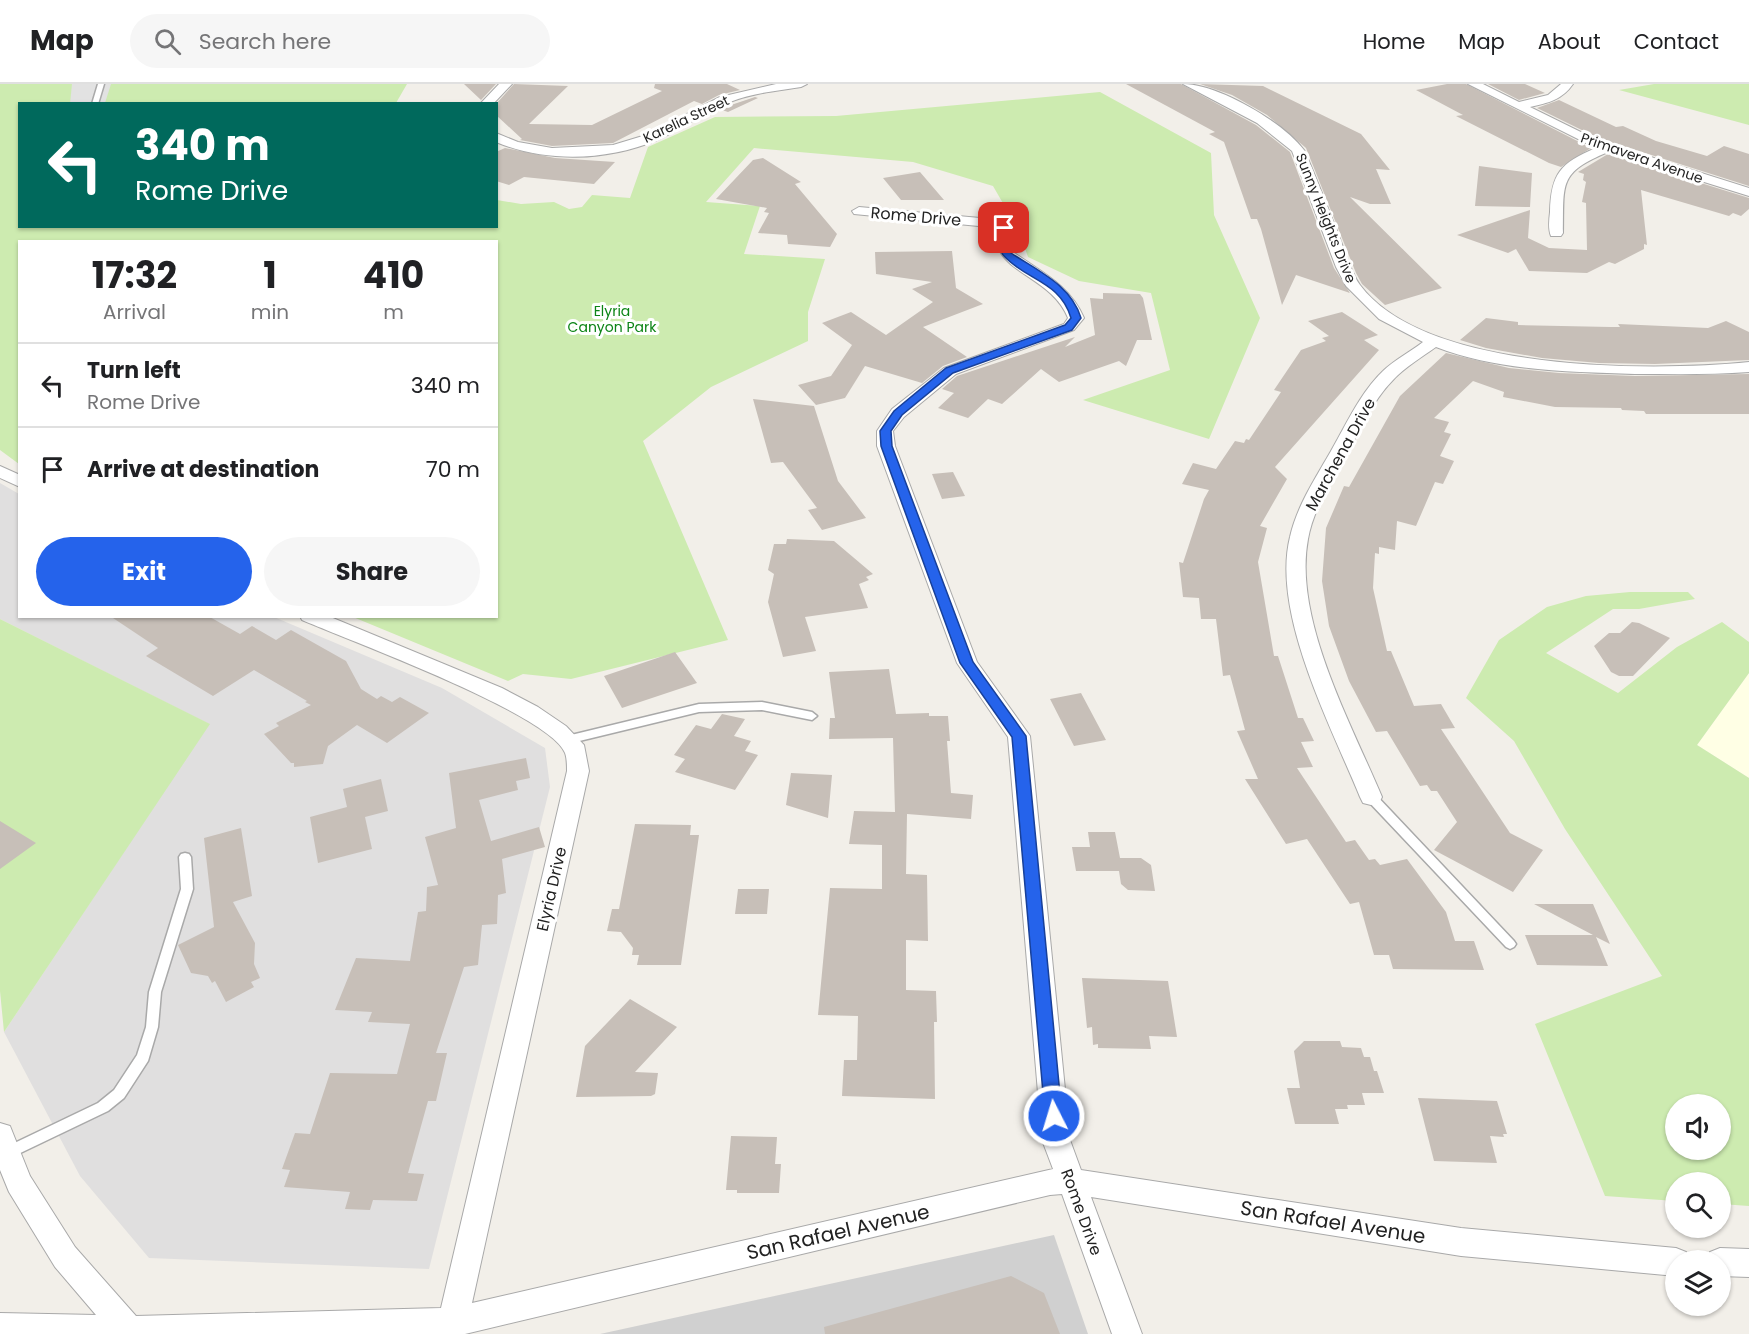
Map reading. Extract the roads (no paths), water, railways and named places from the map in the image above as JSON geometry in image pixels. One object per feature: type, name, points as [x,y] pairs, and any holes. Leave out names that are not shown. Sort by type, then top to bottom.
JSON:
[{"type":"street","points":[[488,102],[506,84]]},
{"type":"street","name":"Karelia Street","points":[[498,138],[526,148],[572,152],[624,145],[650,138],[725,100],[801,84]]},
{"type":"street","name":"Sunny Heights Drive","points":[[1189,84],[1268,125],[1290,140],[1298,150],[1348,278],[1356,291],[1385,316],[1435,341],[1499,360],[1566,368],[1702,370],[1749,367]]},
{"type":"street","name":"Primavera Avenue","points":[[1474,84],[1606,148],[1749,192]]},
{"type":"street","points":[[1517,106],[1554,97],[1563,92],[1568,84]]},
{"type":"street","points":[[1556,233],[1558,180],[1562,172],[1572,163],[1606,148]]},
{"type":"street","name":"Rome Drive","points":[[859,211],[991,223],[1004,228],[1008,235],[1004,245],[1007,254],[1061,291],[1072,304],[1076,318],[1069,327],[950,371],[898,413],[885,431],[886,446],[967,663],[1019,736],[1056,1140],[1126,1334]]},
{"type":"street","name":"Marchena Drive","points":[[1371,797],[1308,644],[1298,598],[1295,567],[1299,537],[1315,494],[1374,391],[1389,374],[1435,341]]},
{"type":"street","points":[[0,471],[18,481]]},
{"type":"street","points":[[314,618],[495,693],[531,712],[567,740]]},
{"type":"street","name":"Elyria Drive","points":[[452,1328],[578,771],[576,750],[567,740]]},
{"type":"street","points":[[3,1144],[19,1184],[65,1257],[128,1333]]},
{"type":"street","name":"San Rafael Avenue","points":[[0,1328],[128,1333],[452,1328],[1050,1182],[1071,1181],[1461,1242],[1665,1261]]},
{"type":"street","points":[[1731,1262],[1749,1263]]},
{"type":"lane","points":[[96,102],[101,84]]},
{"type":"lane","points":[[567,740],[699,708],[762,705],[812,716]]},
{"type":"lane","points":[[1371,797],[1510,944]]},
{"type":"lane","points":[[3,1144],[103,1107],[119,1094],[143,1057],[152,1027],[155,992],[187,888],[185,857]]},
{"type":"park label","name":"Elyria Canyon Park","points":[[612,320]]}]
